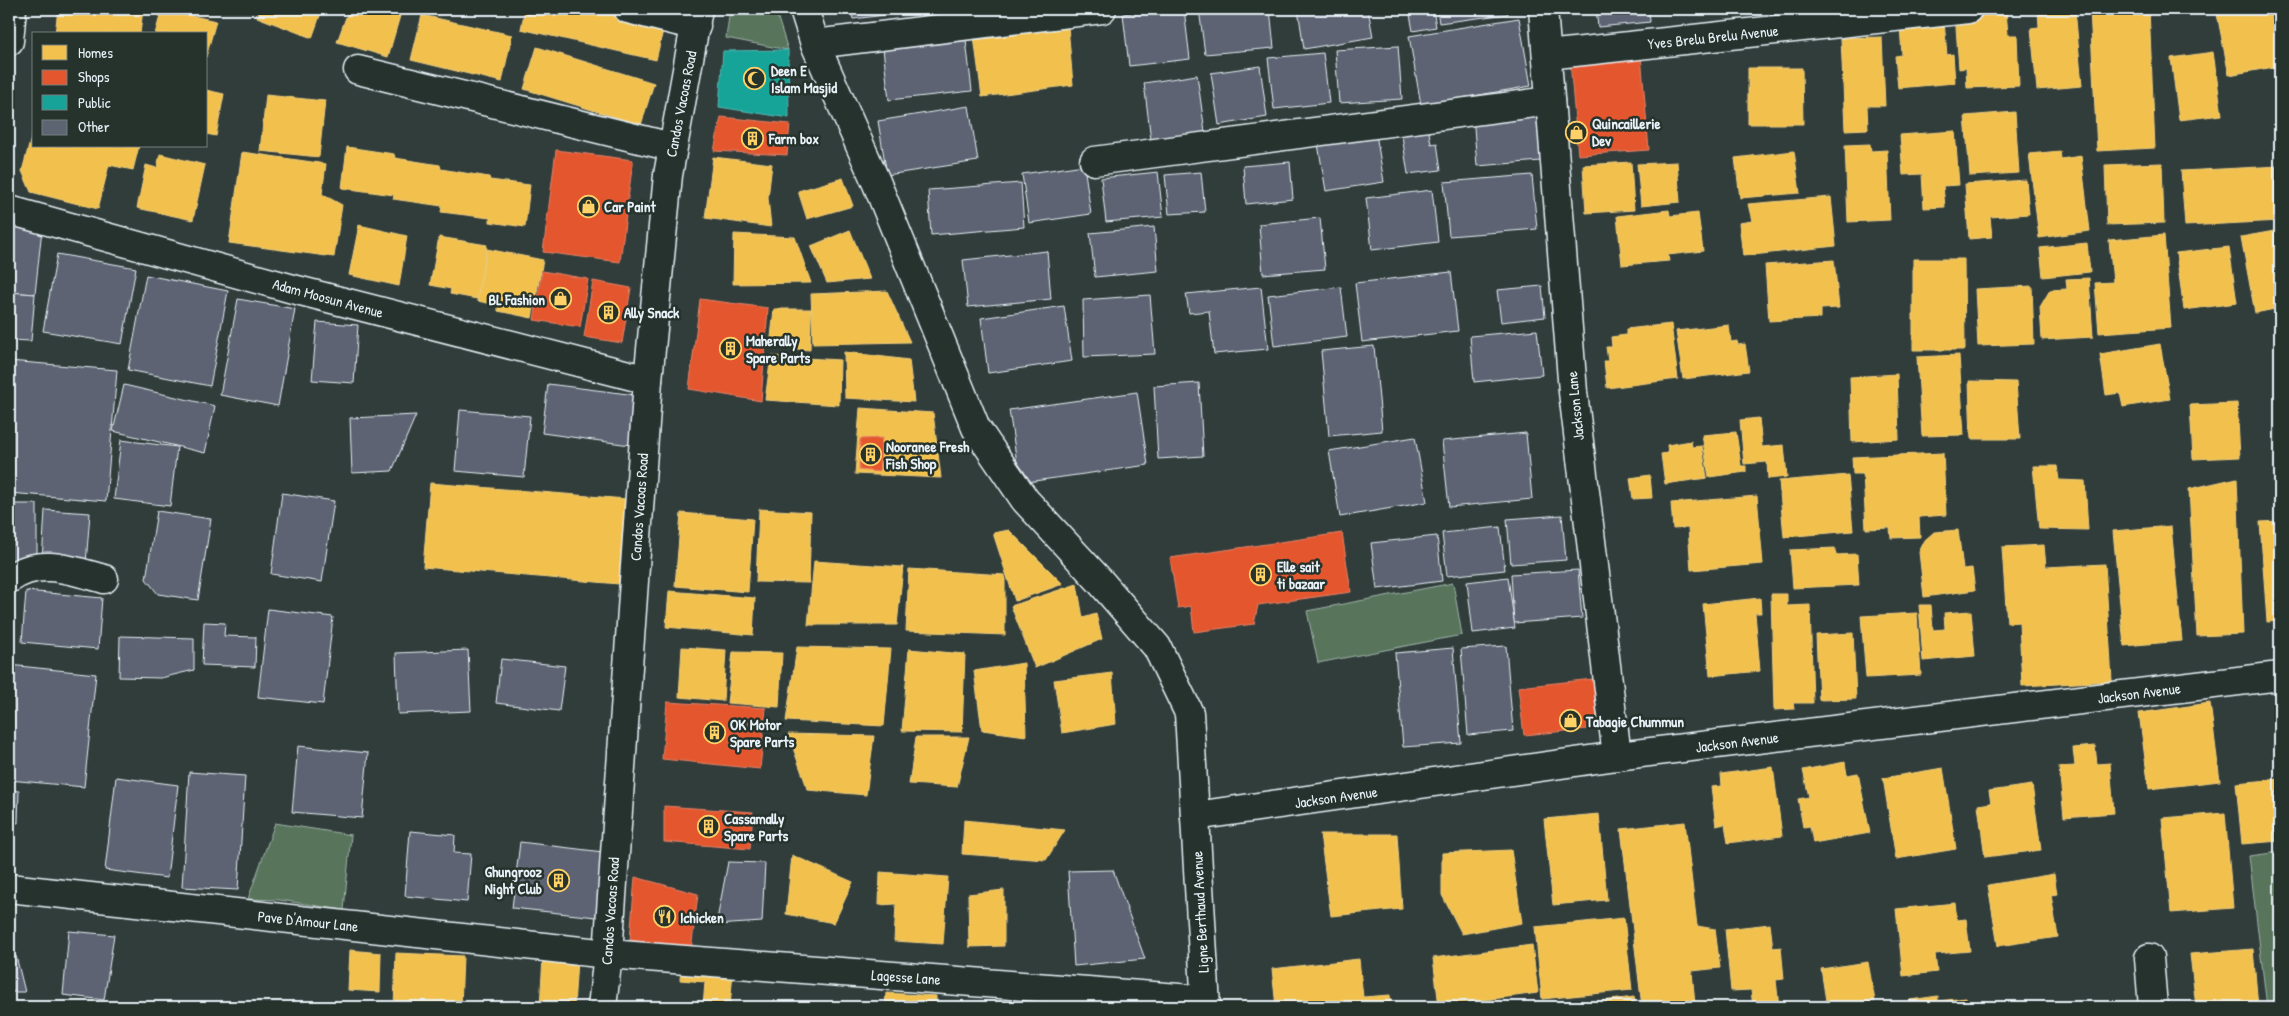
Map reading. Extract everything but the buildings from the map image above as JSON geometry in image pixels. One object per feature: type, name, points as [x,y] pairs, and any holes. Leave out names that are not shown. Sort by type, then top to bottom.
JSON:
[{"type":"street","points":[[9,40],[12,9]]},
{"type":"street","points":[[628,9],[697,17]]},
{"type":"street","name":"Ligne Berthaud Avenue","points":[[804,9],[815,44],[876,184],[976,428],[1025,500],[1099,580],[1157,647],[1189,713],[1206,1004]]},
{"type":"street","points":[[815,44],[1102,9]]},
{"type":"street","name":"Jackson Lane","points":[[1543,9],[1573,392],[1617,756]]},
{"type":"street","name":"Yves Brelu Brelu Avenue","points":[[1547,55],[1968,9]]},
{"type":"street","name":"Candos Vacoas Road","points":[[602,1007],[608,954],[648,380],[672,147],[697,17]]},
{"type":"street","points":[[358,70],[672,147]]},
{"type":"street","points":[[1094,161],[1550,101]]},
{"type":"street","name":"Adam Moosun Avenue","points":[[9,210],[293,289],[648,380]]},
{"type":"street","points":[[9,579],[21,570],[58,566],[104,579]]},
{"type":"street","name":"Jackson Avenue","points":[[1195,816],[1617,756],[2280,676]]},
{"type":"street","name":"Pave D'Amour Lane","points":[[9,888],[608,954]]},
{"type":"street","name":"Lagesse Lane","points":[[608,954],[1206,1004]]},
{"type":"street","points":[[2149,958],[2153,1007]]},
{"type":"green space","points":[[730,9],[775,9],[788,50],[726,38]]},
{"type":"green space","points":[[1453,583],[1462,635],[1318,663],[1307,611]]},
{"type":"green space","points":[[275,823],[351,835],[344,910],[280,900],[248,899]]},
{"type":"green space","points":[[2280,852],[2280,1007],[2267,1007],[2249,856]]},
{"type":"place","name":"Deen E Islam Masjid","points":[[755,79]]},
{"type":"place","name":"Quincaillerie Dev","points":[[1576,132]]},
{"type":"place","name":"Farm box","points":[[753,138]]},
{"type":"place","name":"Car Paint","points":[[588,206]]},
{"type":"place","name":"BL Fashion","points":[[561,299]]},
{"type":"place","name":"Ally Snack","points":[[608,312]]},
{"type":"place","name":"Maherally Spare Parts","points":[[730,349]]},
{"type":"place","name":"Nooranee Fresh Fish Shop","points":[[870,455]]},
{"type":"place","name":"Elle sait ti bazaar","points":[[1261,575]]},
{"type":"place","name":"Tabagie Chummun","points":[[1570,721]]},
{"type":"place","name":"OK Motor Spare Parts","points":[[714,733]]},
{"type":"place","name":"Cassamally Spare Parts","points":[[708,827]]},
{"type":"place","name":"Ghungrooz Night Club","points":[[558,880]]},
{"type":"place","name":"Ichicken","points":[[664,917]]}]
